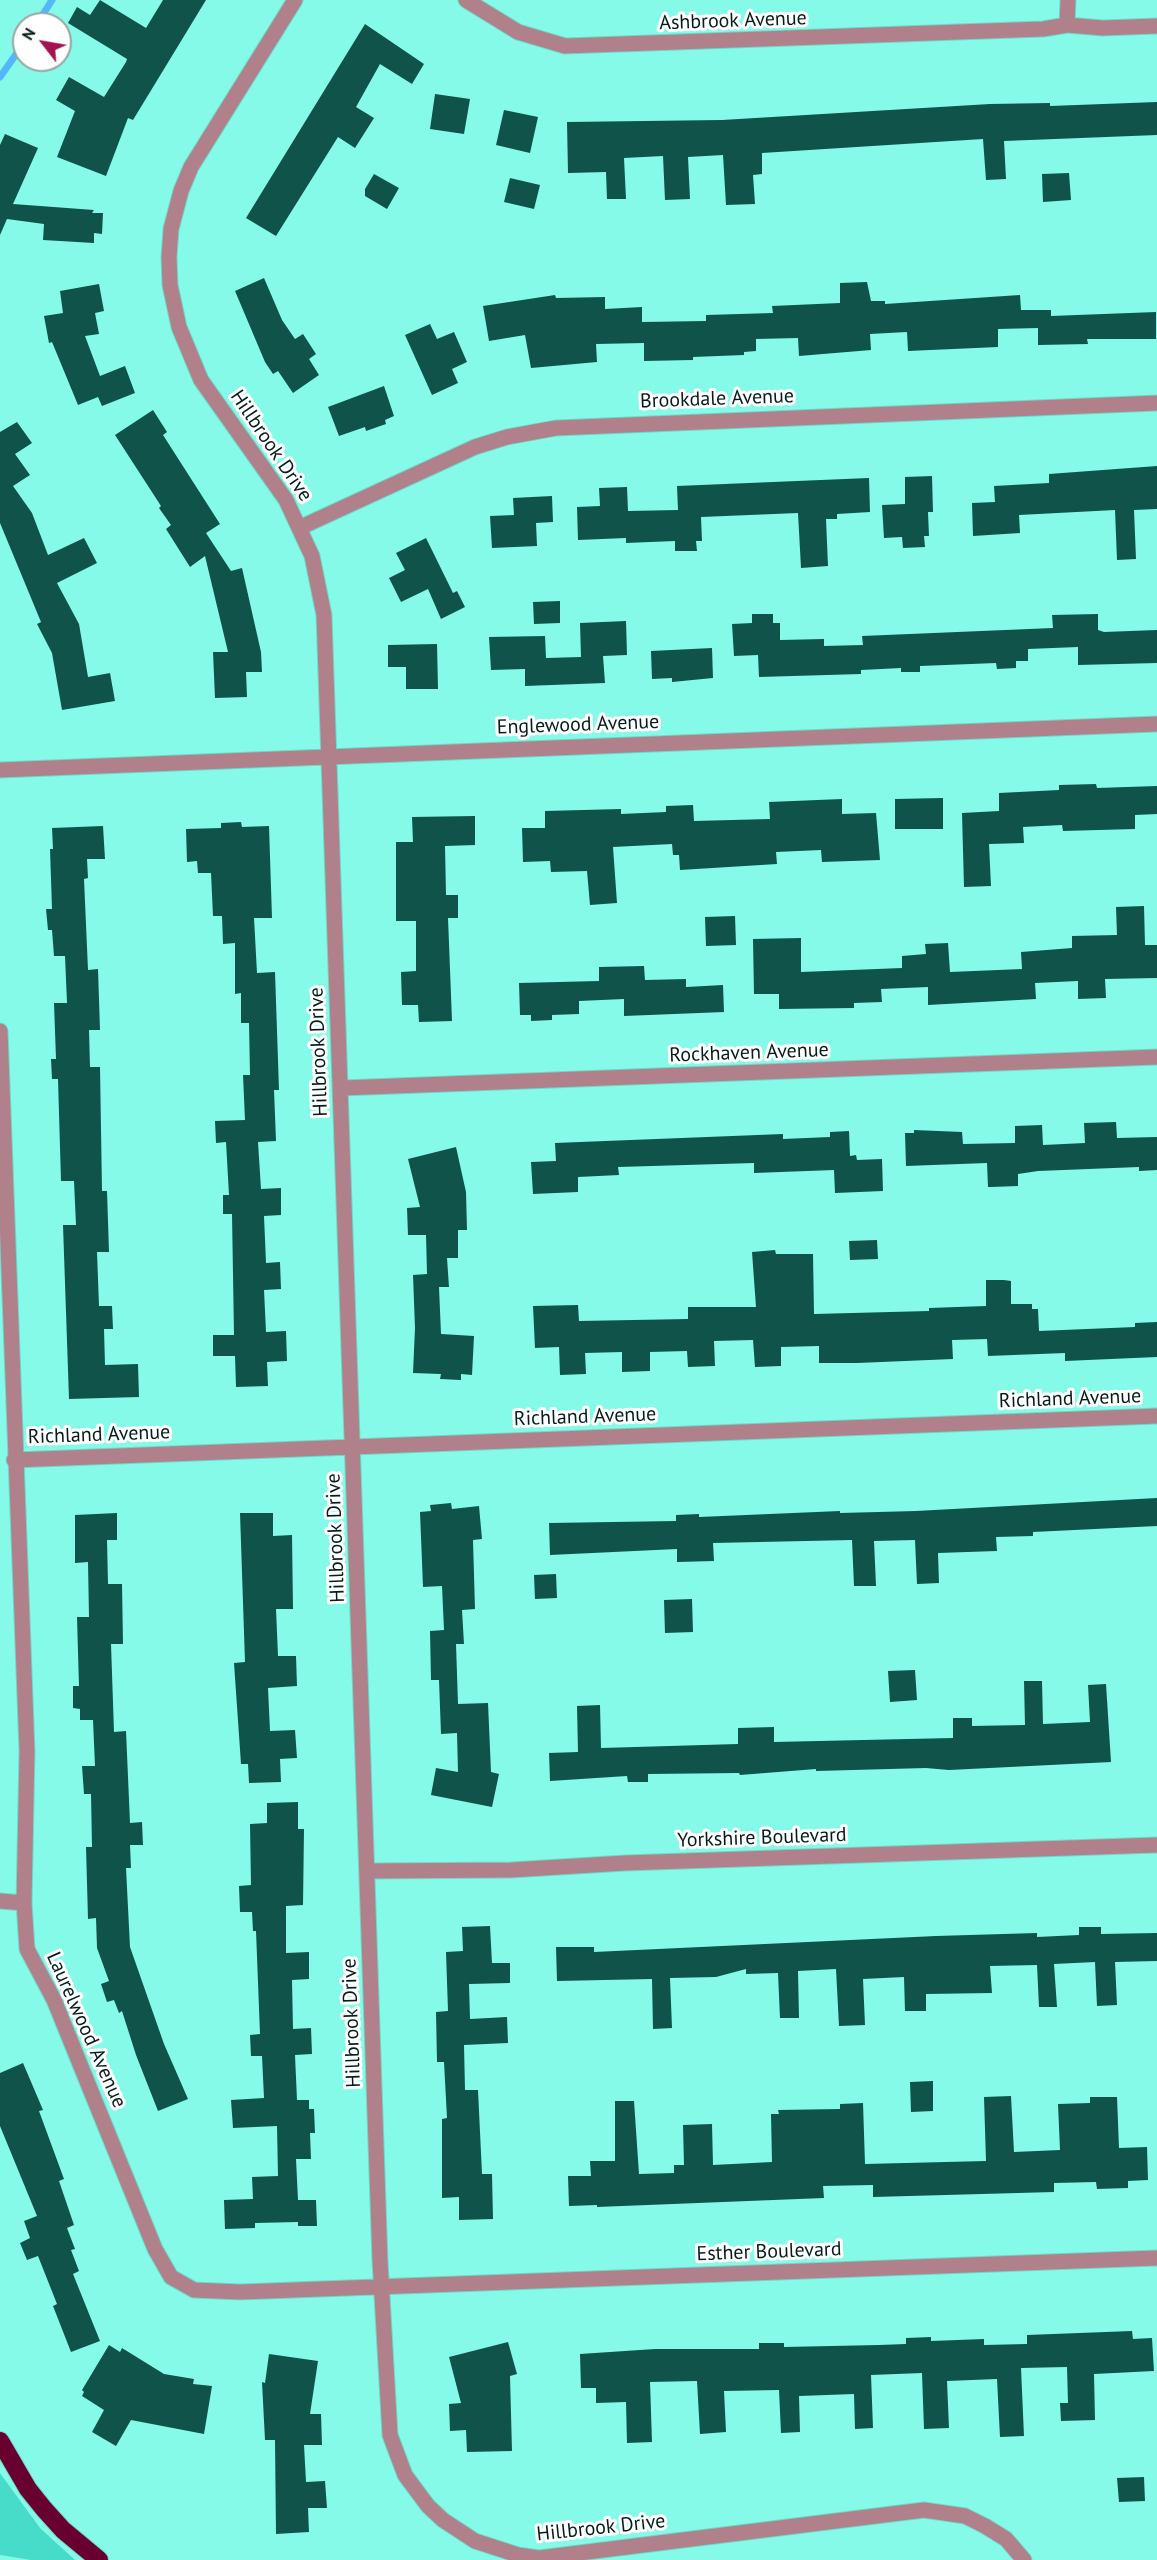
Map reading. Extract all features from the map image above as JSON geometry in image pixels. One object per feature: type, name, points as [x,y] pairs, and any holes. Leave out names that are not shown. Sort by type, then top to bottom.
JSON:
[{"type":"highway","points":[[0,2441],[28,2489],[44,2509],[63,2530],[99,2560]]},
{"type":"street","name":"Hillbrook Drive","points":[[295,0],[191,167],[181,191],[171,229],[170,285],[179,327],[201,380],[267,470],[286,500],[312,556],[324,615],[390,2435],[405,2475],[428,2506],[458,2532],[495,2549],[539,2558],[924,2510],[965,2516],[1006,2539],[1024,2560]]},
{"type":"street","name":"Ashbrook Avenue","points":[[466,0],[518,32],[565,46],[1043,29],[1067,25],[1103,28],[1157,26]]},
{"type":"street","points":[[1067,25],[1068,0]]},
{"type":"street","name":"Brookdale Avenue","points":[[299,528],[475,447],[507,437],[556,428],[1157,403]]},
{"type":"street","name":"Englewood Avenue","points":[[0,770],[1157,724]]},
{"type":"street","name":"Laurelwood Avenue","points":[[0,1031],[14,1460],[27,1751],[24,1903],[27,1949],[54,2000],[154,2248],[171,2277],[194,2290],[229,2292],[383,2286]]},
{"type":"street","name":"Rockhaven Avenue","points":[[342,1088],[1157,1057]]},
{"type":"street","name":"Richland Avenue","points":[[14,1460],[1157,1416]]},
{"type":"street","name":"Yorkshire Boulevard","points":[[368,1871],[511,1870],[625,1863],[1157,1845]]},
{"type":"street","points":[[0,1901],[24,1903]]},
{"type":"street","name":"Esther Boulevard","points":[[383,2286],[1157,2258]]},
{"type":"green space","points":[[0,2473],[40,2528],[75,2560],[31,2560],[0,2555]]},
{"type":"building","points":[[100,0],[146,28],[163,0],[206,0],[133,120],[128,118],[106,176],[57,157],[75,111],[56,100],[69,77],[104,97],[127,59],[72,25],[72,16],[77,7],[90,15]]},
{"type":"building","points":[[365,24],[424,64],[412,84],[380,64],[356,107],[374,118],[355,148],[338,137],[276,236],[246,218]]},
{"type":"building","points":[[435,94],[470,99],[464,134],[430,129]]},
{"type":"building","points":[[1157,102],[1157,135],[1004,141],[1006,179],[986,180],[983,139],[762,153],[762,174],[753,175],[755,204],[726,205],[723,155],[688,157],[690,199],[665,200],[663,156],[624,158],[626,199],[607,199],[606,172],[568,173],[567,122],[722,120],[990,104],[1050,103],[1050,106]]},
{"type":"building","points":[[504,110],[538,117],[530,153],[496,145]]},
{"type":"building","points":[[5,134],[38,148],[13,204],[94,210],[92,213],[103,213],[102,234],[94,233],[94,243],[43,240],[44,224],[7,219],[0,235],[0,145]]},
{"type":"building","points":[[1069,173],[1071,200],[1043,202],[1042,174]]},
{"type":"building","points":[[374,174],[399,188],[387,209],[365,196],[365,189]]},
{"type":"building","points":[[510,178],[540,185],[534,209],[504,202]]},
{"type":"building","points":[[264,278],[282,320],[295,339],[303,334],[316,354],[309,359],[319,375],[293,393],[278,371],[273,374],[265,362],[235,291]]},
{"type":"building","points":[[867,282],[871,301],[885,301],[885,304],[1020,295],[1021,310],[1051,310],[1051,316],[1156,312],[1156,339],[1087,339],[1088,344],[1038,345],[1038,328],[998,329],[998,347],[908,351],[907,332],[870,334],[871,350],[799,356],[798,338],[756,339],[756,351],[744,352],[744,355],[693,357],[693,360],[644,361],[644,343],[596,344],[597,362],[531,368],[525,335],[489,341],[483,306],[555,295],[556,298],[605,297],[605,309],[642,307],[642,322],[706,321],[706,315],[773,313],[772,306],[840,303],[840,283]]},
{"type":"building","points":[[99,284],[104,311],[95,313],[99,334],[85,336],[100,376],[125,366],[135,393],[102,406],[98,397],[78,405],[52,342],[49,343],[44,316],[63,313],[60,291]]},
{"type":"building","points":[[430,324],[437,339],[454,332],[467,362],[452,369],[458,383],[432,395],[405,335]]},
{"type":"building","points":[[384,386],[394,416],[385,420],[386,424],[366,431],[365,427],[339,436],[328,407]]},
{"type":"building","points":[[153,410],[167,432],[163,435],[220,524],[206,533],[231,571],[242,568],[261,652],[262,672],[246,672],[247,697],[215,698],[213,652],[228,652],[205,556],[190,567],[166,529],[171,525],[159,508],[161,506],[115,435]]},
{"type":"building","points":[[17,422],[32,443],[15,454],[30,475],[13,486],[32,513],[48,555],[84,538],[97,563],[57,583],[79,624],[88,677],[110,673],[115,701],[62,710],[52,653],[37,624],[41,622],[0,523],[0,432]]},
{"type":"building","points":[[1157,466],[1157,509],[1134,510],[1136,559],[1117,560],[1115,510],[1019,515],[1020,533],[973,536],[972,503],[995,502],[994,486],[1049,483],[1049,474]]},
{"type":"building","points":[[932,476],[933,512],[928,512],[929,536],[924,536],[925,547],[903,548],[902,537],[884,538],[882,505],[905,504],[905,477]]},
{"type":"building","points":[[869,478],[870,512],[837,514],[837,519],[826,519],[828,566],[801,568],[798,513],[701,517],[702,541],[696,541],[697,551],[675,551],[675,541],[626,543],[626,538],[578,540],[577,507],[600,506],[599,488],[627,487],[628,511],[678,510],[677,486]]},
{"type":"building","points":[[552,496],[553,522],[536,523],[537,546],[492,548],[490,516],[514,515],[513,498]]},
{"type":"building","points":[[426,538],[453,593],[457,591],[465,607],[441,619],[428,589],[401,602],[389,578],[405,570],[396,553]]},
{"type":"building","points":[[560,601],[560,623],[534,624],[533,602]]},
{"type":"building","points":[[752,614],[773,614],[773,623],[780,623],[780,640],[824,639],[824,646],[863,645],[862,636],[1053,628],[1052,615],[1098,614],[1098,630],[1104,632],[1157,630],[1157,663],[1078,665],[1078,647],[1028,649],[1028,661],[1016,661],[1016,668],[997,669],[996,663],[920,666],[920,672],[901,672],[901,668],[861,670],[861,674],[759,677],[758,655],[734,656],[732,624],[752,623]]},
{"type":"building","points":[[626,621],[627,655],[603,656],[605,683],[525,686],[525,669],[491,670],[489,637],[545,636],[546,658],[581,657],[580,623]]},
{"type":"building","points":[[437,644],[438,689],[406,689],[406,667],[388,667],[388,645]]},
{"type":"building","points":[[712,648],[713,678],[672,682],[672,678],[652,679],[651,651]]},
{"type":"building","points":[[1096,784],[1097,788],[1157,786],[1157,814],[1135,815],[1135,829],[1063,831],[1062,825],[1023,827],[1024,843],[989,844],[991,886],[964,887],[962,813],[999,811],[999,793],[1059,790],[1059,785]]},
{"type":"building","points":[[943,798],[943,829],[895,829],[895,799]]},
{"type":"building","points":[[842,799],[842,814],[876,813],[880,860],[822,862],[821,850],[776,852],[777,864],[680,870],[679,855],[673,855],[672,844],[613,847],[617,903],[590,905],[587,871],[551,872],[550,861],[523,862],[522,828],[545,828],[545,811],[621,809],[621,814],[666,812],[666,806],[693,805],[694,821],[770,819],[769,802]]},
{"type":"building","points":[[475,816],[475,845],[445,846],[446,895],[458,895],[458,918],[448,918],[452,1021],[419,1022],[418,1005],[402,1005],[401,972],[416,971],[416,921],[396,921],[396,842],[413,842],[412,817]]},
{"type":"building","points":[[241,822],[242,827],[269,826],[272,918],[254,918],[257,973],[275,972],[279,1090],[274,1090],[276,1141],[258,1142],[261,1189],[281,1188],[281,1215],[264,1216],[266,1263],[280,1262],[281,1289],[264,1290],[266,1332],[286,1331],[287,1361],[267,1362],[268,1386],[236,1387],[235,1356],[213,1356],[213,1335],[234,1335],[232,1214],[223,1214],[223,1195],[229,1195],[226,1142],[216,1143],[215,1121],[245,1120],[243,1075],[250,1075],[249,1023],[241,1023],[241,993],[235,994],[235,943],[223,944],[222,916],[213,916],[211,873],[198,873],[197,861],[187,862],[186,829],[221,828],[221,823]]},
{"type":"building","points":[[103,826],[105,859],[87,859],[88,878],[84,879],[88,970],[98,969],[100,1030],[89,1030],[90,1067],[100,1067],[102,1191],[107,1191],[109,1252],[97,1252],[99,1306],[112,1306],[113,1329],[104,1329],[105,1365],[138,1364],[139,1397],[69,1399],[63,1225],[76,1225],[74,1181],[61,1181],[58,1079],[52,1079],[51,1059],[56,1059],[54,1003],[67,1003],[65,956],[54,956],[52,930],[48,930],[46,909],[52,909],[50,849],[53,849],[52,828]]},
{"type":"building","points":[[1144,906],[1145,945],[1157,945],[1157,978],[1105,979],[1106,998],[1078,999],[1078,981],[1035,983],[1036,999],[928,1005],[928,987],[881,989],[882,1002],[854,1003],[854,1008],[779,1009],[779,994],[754,994],[753,939],[801,938],[801,972],[902,968],[902,956],[926,954],[925,944],[948,943],[950,972],[1022,969],[1021,952],[1072,948],[1072,936],[1117,935],[1116,907]]},
{"type":"building","points":[[735,916],[736,945],[706,946],[705,917]]},
{"type":"building","points":[[644,966],[645,980],[686,979],[686,987],[723,985],[724,1012],[624,1016],[624,999],[579,1001],[579,1014],[552,1015],[552,1020],[531,1021],[531,1015],[520,1015],[519,983],[599,981],[599,967]]},
{"type":"building","points":[[1116,1122],[1117,1138],[1157,1137],[1157,1170],[1139,1171],[1139,1167],[1038,1171],[1018,1174],[1018,1186],[988,1187],[987,1163],[906,1166],[905,1133],[914,1133],[914,1130],[962,1132],[963,1144],[1015,1143],[1015,1126],[1042,1125],[1043,1145],[1085,1143],[1084,1123]]},
{"type":"building","points":[[849,1131],[850,1156],[856,1155],[857,1160],[882,1159],[883,1191],[835,1193],[834,1170],[754,1173],[754,1163],[618,1167],[619,1175],[578,1177],[578,1192],[533,1194],[531,1162],[556,1161],[555,1143],[783,1134],[783,1139],[830,1137],[830,1132]]},
{"type":"building","points":[[456,1147],[466,1192],[467,1230],[458,1230],[458,1258],[447,1258],[449,1287],[439,1287],[441,1334],[474,1336],[472,1375],[461,1374],[461,1380],[440,1379],[441,1374],[413,1373],[415,1328],[413,1275],[427,1274],[426,1235],[408,1235],[407,1208],[420,1207],[408,1159]]},
{"type":"building","points":[[877,1240],[878,1259],[850,1260],[849,1241]]},
{"type":"building","points":[[775,1250],[776,1254],[813,1254],[814,1314],[929,1311],[929,1308],[986,1306],[986,1280],[1004,1280],[1011,1281],[1011,1304],[1032,1304],[1032,1309],[1038,1309],[1039,1331],[1135,1327],[1135,1323],[1157,1322],[1157,1357],[1065,1361],[1065,1353],[988,1356],[987,1339],[952,1340],[953,1359],[857,1363],[819,1363],[819,1346],[781,1347],[781,1366],[755,1367],[753,1340],[714,1341],[715,1366],[688,1367],[687,1351],[650,1352],[650,1371],[622,1372],[622,1352],[585,1353],[586,1374],[560,1375],[559,1347],[535,1348],[533,1306],[578,1305],[579,1321],[688,1319],[688,1307],[756,1307],[752,1252]]},
{"type":"building","points":[[1157,1498],[1157,1526],[1033,1532],[1033,1536],[996,1537],[997,1551],[938,1553],[939,1583],[917,1584],[915,1540],[874,1541],[876,1586],[854,1586],[852,1540],[713,1543],[714,1561],[677,1562],[677,1549],[550,1555],[549,1523],[676,1521],[676,1515],[699,1514],[699,1517],[840,1511],[840,1513],[916,1511]]},
{"type":"building","points":[[451,1503],[452,1509],[479,1506],[482,1539],[473,1540],[475,1609],[462,1610],[464,1644],[456,1644],[458,1704],[488,1703],[491,1772],[499,1774],[492,1807],[431,1795],[436,1768],[458,1772],[457,1733],[441,1734],[439,1680],[431,1680],[430,1631],[444,1630],[442,1586],[423,1587],[420,1512],[431,1511],[430,1505]]},
{"type":"building","points":[[117,1513],[117,1540],[107,1540],[108,1584],[122,1584],[123,1644],[111,1644],[114,1732],[126,1731],[130,1823],[142,1822],[143,1845],[130,1845],[131,1868],[126,1868],[130,1947],[164,2044],[188,2099],[158,2111],[122,2011],[119,2013],[114,2000],[107,2002],[101,1984],[109,1981],[97,1948],[96,1918],[88,1919],[86,1847],[92,1847],[91,1794],[84,1794],[82,1766],[95,1766],[93,1720],[80,1720],[80,1709],[73,1708],[73,1686],[79,1686],[77,1617],[89,1617],[88,1562],[75,1563],[75,1515]]},
{"type":"building","points":[[240,1513],[273,1513],[273,1536],[292,1535],[293,1609],[276,1609],[278,1656],[296,1656],[297,1686],[268,1688],[270,1731],[295,1730],[297,1758],[280,1759],[281,1782],[249,1783],[248,1764],[241,1764],[234,1663],[245,1662]]},
{"type":"building","points":[[556,1574],[557,1598],[535,1599],[534,1575]]},
{"type":"building","points":[[692,1599],[693,1632],[665,1633],[664,1600]]},
{"type":"building","points":[[915,1670],[917,1700],[890,1702],[888,1671]]},
{"type":"building","points":[[1024,1681],[1042,1681],[1043,1724],[1090,1722],[1088,1685],[1106,1684],[1111,1762],[949,1770],[926,1768],[816,1771],[816,1769],[740,1775],[739,1773],[648,1774],[648,1782],[628,1782],[627,1776],[550,1781],[549,1753],[578,1752],[577,1706],[600,1705],[601,1748],[738,1744],[738,1728],[774,1727],[774,1742],[953,1738],[953,1718],[972,1718],[972,1726],[1025,1725]]},
{"type":"building","points":[[298,1802],[298,1829],[304,1829],[303,1905],[286,1906],[286,1953],[309,1952],[309,1979],[292,1980],[293,2029],[311,2028],[312,2054],[295,2055],[297,2100],[309,2100],[309,2109],[314,2109],[315,2133],[310,2133],[311,2159],[296,2159],[298,2200],[316,2200],[317,2226],[298,2226],[298,2222],[255,2223],[255,2228],[225,2229],[224,2200],[253,2199],[252,2177],[278,2176],[277,2126],[233,2128],[231,2100],[264,2098],[262,2056],[251,2056],[250,2035],[260,2034],[256,1931],[253,1931],[252,1912],[240,1912],[239,1886],[251,1885],[250,1824],[267,1823],[267,1803]]},
{"type":"building","points":[[490,1926],[492,1963],[510,1963],[510,1983],[469,1984],[470,2019],[507,2017],[508,2043],[464,2045],[465,2090],[478,2090],[482,2174],[492,2174],[493,2219],[459,2220],[459,2197],[442,2198],[442,2119],[447,2118],[444,2062],[437,2062],[436,2012],[448,2011],[446,1952],[463,1951],[462,1927]]},
{"type":"building","points":[[1079,1927],[1101,1927],[1101,1934],[1157,1933],[1157,1961],[1115,1962],[1117,2005],[1097,2006],[1095,1962],[1054,1964],[1057,2007],[1039,2007],[1037,1965],[990,1966],[992,1993],[926,1994],[926,2011],[905,2011],[904,1977],[863,1979],[865,2025],[839,2026],[836,1969],[798,1971],[799,2018],[780,2018],[778,1973],[746,1974],[746,1969],[716,1977],[670,1978],[672,2028],[653,2029],[652,1979],[557,1981],[556,1947],[594,1947],[594,1952],[936,1936],[1037,1933],[1037,1937],[1079,1935]]},
{"type":"building","points":[[23,2063],[43,2110],[39,2111],[64,2179],[59,2181],[74,2225],[67,2228],[75,2249],[71,2250],[79,2271],[73,2274],[100,2341],[71,2352],[53,2306],[57,2304],[38,2256],[27,2260],[20,2243],[30,2238],[24,2221],[37,2216],[0,2126],[0,2073]]},
{"type":"building","points":[[933,2081],[933,2111],[911,2112],[910,2082]]},
{"type":"building","points":[[1011,2096],[1014,2152],[1060,2150],[1058,2104],[1090,2103],[1090,2097],[1117,2097],[1119,2148],[1147,2147],[1148,2180],[1128,2181],[1128,2188],[1097,2189],[1096,2182],[1054,2183],[1054,2192],[873,2197],[873,2185],[823,2186],[824,2198],[597,2207],[597,2205],[569,2206],[568,2176],[591,2176],[590,2161],[615,2161],[615,2101],[634,2101],[639,2174],[674,2173],[674,2165],[684,2165],[683,2125],[712,2124],[713,2165],[772,2162],[771,2114],[779,2114],[778,2110],[840,2109],[840,2104],[863,2103],[865,2164],[986,2161],[984,2097]]},
{"type":"building","points":[[1132,2331],[1133,2339],[1152,2338],[1154,2371],[1094,2374],[1095,2420],[1061,2421],[1060,2403],[1068,2403],[1067,2367],[1021,2368],[1024,2436],[1000,2437],[997,2379],[947,2381],[949,2428],[924,2429],[922,2373],[871,2375],[873,2428],[855,2429],[854,2394],[799,2396],[800,2432],[781,2433],[779,2390],[724,2391],[726,2432],[700,2434],[697,2381],[650,2382],[652,2442],[627,2443],[626,2402],[596,2403],[596,2388],[581,2388],[580,2354],[655,2349],[759,2349],[759,2343],[784,2343],[784,2347],[906,2344],[906,2338],[931,2337],[931,2341],[984,2339],[984,2345],[1027,2344],[1027,2335]]},
{"type":"building","points":[[508,2342],[517,2374],[510,2376],[512,2451],[467,2452],[466,2430],[450,2431],[449,2404],[461,2403],[449,2357]]},
{"type":"building","points":[[109,2345],[120,2352],[122,2348],[164,2374],[194,2379],[193,2384],[212,2386],[204,2434],[131,2420],[116,2446],[92,2432],[104,2410],[82,2396],[84,2392],[82,2390]]},
{"type":"building","points":[[269,2354],[318,2361],[310,2414],[321,2414],[322,2445],[304,2445],[306,2482],[325,2481],[327,2508],[308,2508],[309,2532],[276,2534],[275,2440],[265,2440],[262,2382],[265,2383]]},
{"type":"building","points":[[1144,2477],[1145,2501],[1119,2502],[1117,2478]]},
{"type":"waterway","points":[[44,12],[52,0]]},
{"type":"waterway","points":[[0,77],[12,60]]}]
